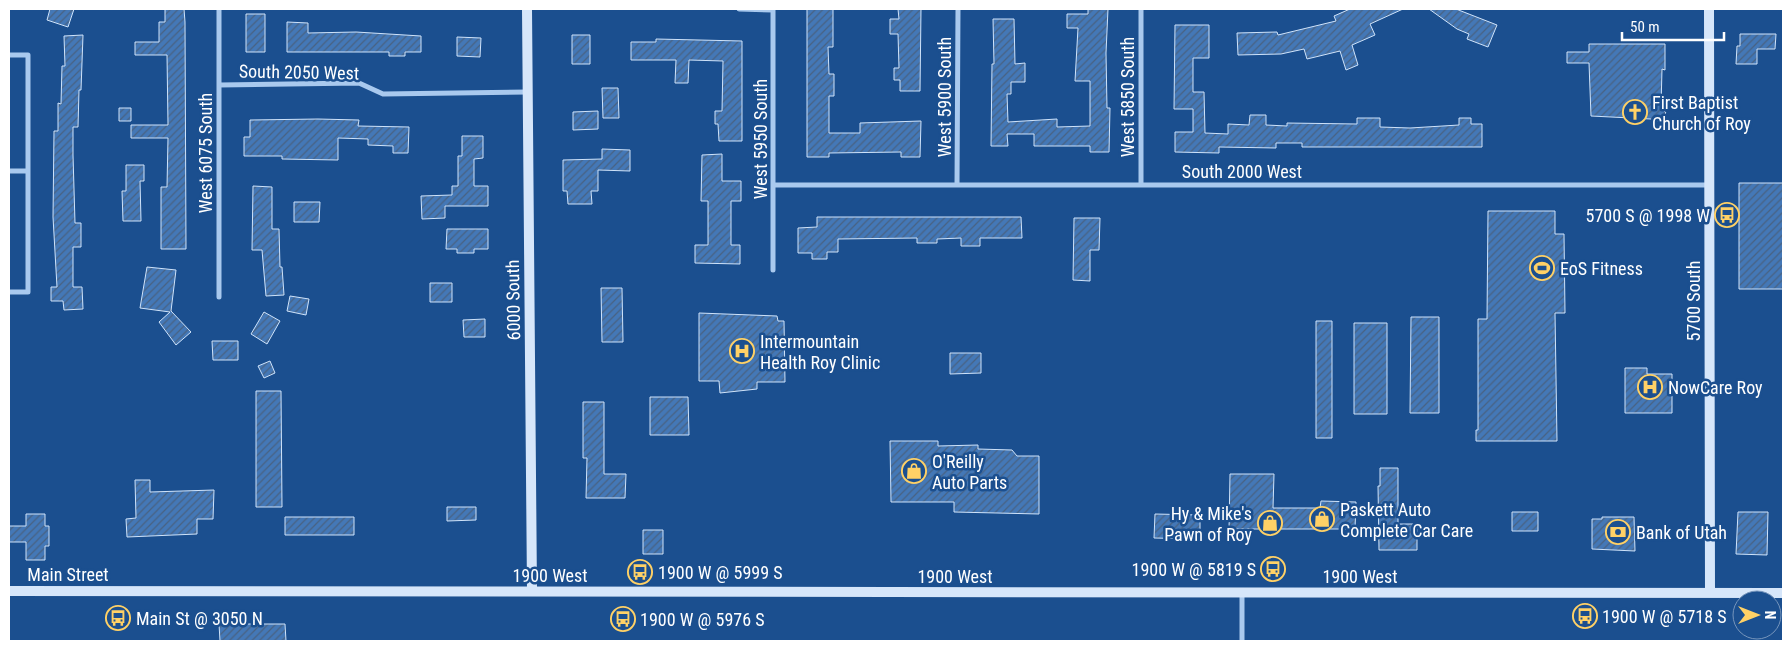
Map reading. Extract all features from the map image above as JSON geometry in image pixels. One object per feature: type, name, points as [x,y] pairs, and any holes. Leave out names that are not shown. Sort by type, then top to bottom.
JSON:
[{"type":"main road","name":"6000 South","points":[[527,9],[532,591]]},
{"type":"main road","name":"5700 South","points":[[1709,9],[1710,593]]},
{"type":"main road","name":"Main Street","points":[[9,591],[127,591]]},
{"type":"main road","name":"1900 West","points":[[127,591],[1783,593]]},
{"type":"street","name":"West 6075 South","points":[[219,9],[219,296]]},
{"type":"street","points":[[739,9],[773,9]]},
{"type":"street","name":"West 5950 South","points":[[773,9],[773,270]]},
{"type":"street","name":"West 5900 South","points":[[957,185],[958,9]]},
{"type":"street","name":"West 5850 South","points":[[1141,9],[1141,185]]},
{"type":"street","points":[[9,55],[28,55],[28,292],[9,292]]},
{"type":"street","name":"South 2050 West","points":[[219,85],[359,83],[384,94],[527,92]]},
{"type":"street","points":[[9,171],[28,171]]},
{"type":"street","name":"South 2000 West","points":[[774,185],[1709,185]]},
{"type":"street","points":[[1242,592],[1242,641]]},
{"type":"building","points":[[50,9],[74,9],[68,27],[47,20]]},
{"type":"building","points":[[165,9],[184,9],[186,249],[161,249],[161,187],[167,187],[168,138],[131,138],[131,125],[168,125],[167,55],[135,55],[135,42],[159,42],[159,22],[165,22]]},
{"type":"building","points":[[807,9],[833,9],[833,47],[828,47],[829,74],[834,74],[834,96],[829,96],[829,133],[860,133],[860,123],[921,121],[920,157],[901,157],[901,152],[829,153],[829,157],[807,157]]},
{"type":"building","points":[[898,9],[921,9],[920,91],[900,91],[900,80],[894,80],[894,68],[899,68],[898,34],[890,34],[890,19],[899,19]]},
{"type":"building","points":[[1088,9],[1108,9],[1106,53],[1107,108],[1110,108],[1109,152],[1090,152],[1090,146],[1034,146],[1034,134],[1007,134],[1008,146],[991,146],[992,64],[994,64],[993,19],[1014,19],[1015,64],[1025,63],[1025,82],[1011,82],[1011,94],[1007,94],[1008,122],[1057,119],[1057,127],[1090,126],[1090,81],[1075,81],[1078,28],[1067,28],[1067,14],[1088,14]]},
{"type":"building","points":[[1350,9],[1403,9],[1370,24],[1375,35],[1352,45],[1358,65],[1346,70],[1340,51],[1307,59],[1304,49],[1281,54],[1238,55],[1237,33],[1277,32],[1278,35],[1336,21],[1334,16]]},
{"type":"building","points":[[1429,9],[1456,9],[1497,25],[1488,47],[1467,39],[1469,34],[1457,29]]},
{"type":"building","points":[[246,14],[265,14],[265,52],[246,52]]},
{"type":"building","points":[[287,22],[308,23],[308,33],[356,32],[421,36],[421,52],[405,52],[405,56],[389,56],[389,52],[287,52]]},
{"type":"building","points":[[1175,25],[1209,25],[1209,58],[1193,58],[1193,92],[1204,92],[1205,133],[1228,134],[1228,124],[1249,125],[1250,115],[1266,115],[1266,125],[1287,126],[1287,123],[1357,124],[1357,118],[1380,118],[1380,127],[1410,128],[1459,125],[1459,118],[1471,118],[1471,124],[1482,124],[1482,147],[1302,147],[1302,143],[1276,143],[1276,148],[1219,147],[1219,153],[1175,152],[1175,132],[1193,132],[1193,109],[1174,109]]},
{"type":"building","points":[[1740,34],[1776,34],[1775,49],[1757,49],[1757,64],[1736,64],[1737,46],[1740,46]]},
{"type":"building","points":[[83,35],[78,127],[73,127],[75,223],[81,223],[81,247],[73,247],[73,287],[82,287],[83,309],[64,310],[63,301],[51,301],[51,287],[57,287],[53,217],[54,131],[58,131],[58,103],[61,104],[62,66],[65,66],[64,36]]},
{"type":"building","points":[[572,35],[590,35],[590,64],[572,64]]},
{"type":"building","points":[[457,37],[481,38],[480,57],[457,56]]},
{"type":"building","points":[[656,39],[742,41],[742,141],[719,141],[718,124],[715,124],[715,111],[722,111],[723,61],[689,60],[688,83],[675,83],[676,60],[631,60],[631,42],[656,42]]},
{"type":"building","points":[[1589,44],[1665,44],[1665,70],[1662,69],[1661,107],[1666,113],[1656,123],[1651,119],[1591,116],[1589,63],[1567,63],[1567,52],[1589,52]]},
{"type":"building","points":[[602,88],[618,88],[619,118],[603,118]]},
{"type":"building","points":[[119,108],[131,108],[131,121],[119,121]]},
{"type":"building","points":[[598,111],[598,129],[573,130],[573,112]]},
{"type":"building","points":[[250,120],[359,120],[358,126],[409,127],[408,153],[393,153],[393,146],[368,145],[368,139],[338,138],[338,160],[282,159],[282,156],[244,156],[244,137],[250,137]]},
{"type":"building","points":[[462,136],[483,136],[483,158],[474,159],[474,186],[488,186],[488,206],[445,206],[445,218],[422,219],[421,196],[452,195],[452,186],[458,186],[458,156],[462,156]]},
{"type":"building","points":[[602,149],[630,150],[630,171],[598,170],[598,191],[591,191],[592,204],[568,204],[567,191],[563,191],[563,160],[602,159]]},
{"type":"building","points":[[722,154],[722,181],[741,181],[741,201],[731,201],[731,245],[740,245],[740,264],[695,263],[695,245],[708,245],[708,201],[701,201],[702,155]]},
{"type":"building","points":[[126,165],[144,165],[144,181],[140,181],[141,221],[123,221],[122,191],[126,191]]},
{"type":"building","points":[[1739,183],[1783,183],[1783,289],[1739,289]]},
{"type":"building","points":[[253,186],[272,187],[272,229],[279,229],[280,267],[282,267],[284,295],[266,296],[262,250],[252,250]]},
{"type":"building","points":[[294,202],[320,202],[319,222],[294,222]]},
{"type":"building","points":[[1488,211],[1555,211],[1555,234],[1564,234],[1565,313],[1555,313],[1557,441],[1476,441],[1476,430],[1478,430],[1478,319],[1487,319]]},
{"type":"building","points":[[817,217],[1021,217],[1022,238],[980,238],[980,246],[961,246],[961,238],[937,239],[937,243],[917,243],[917,238],[838,239],[838,252],[827,252],[827,259],[812,259],[812,253],[798,253],[798,228],[817,227]]},
{"type":"building","points":[[1074,218],[1100,218],[1099,250],[1090,250],[1090,281],[1073,280]]},
{"type":"building","points":[[447,229],[488,229],[488,249],[474,249],[474,253],[457,253],[457,249],[446,249]]},
{"type":"building","points":[[147,267],[176,270],[171,311],[191,332],[176,345],[159,322],[170,312],[140,308]]},
{"type":"building","points":[[430,283],[452,283],[452,302],[430,302]]},
{"type":"building","points":[[601,288],[622,288],[623,342],[602,342]]},
{"type":"building","points":[[290,296],[309,299],[306,315],[287,311]]},
{"type":"building","points":[[264,312],[280,321],[267,344],[251,334]]},
{"type":"building","name":"Intermountain Health Roy Clinic","points":[[699,313],[777,316],[778,321],[784,321],[785,382],[757,382],[757,389],[720,393],[719,381],[699,381]]},
{"type":"building","points":[[1411,317],[1439,317],[1439,413],[1410,413]]},
{"type":"building","points":[[485,319],[485,337],[464,337],[463,320]]},
{"type":"building","points":[[1316,321],[1332,321],[1332,438],[1316,438]]},
{"type":"building","points":[[1354,323],[1387,323],[1387,414],[1354,414]]},
{"type":"building","points":[[212,341],[238,341],[238,360],[213,360]]},
{"type":"building","points":[[950,353],[981,353],[981,373],[950,374]]},
{"type":"building","points":[[270,361],[275,373],[264,378],[258,366]]},
{"type":"building","points":[[1625,368],[1647,368],[1647,374],[1672,374],[1672,413],[1625,413]]},
{"type":"building","points":[[256,391],[281,391],[282,507],[256,507]]},
{"type":"building","points":[[650,397],[688,397],[689,435],[650,435]]},
{"type":"building","points":[[583,402],[604,402],[604,474],[626,474],[625,498],[586,498],[587,458],[583,458]]},
{"type":"building","points":[[890,441],[938,441],[938,446],[978,445],[978,449],[1012,450],[1017,456],[1039,456],[1039,514],[954,512],[954,502],[891,502]]},
{"type":"building","points":[[1380,468],[1398,468],[1398,524],[1417,524],[1417,550],[1379,550],[1378,486],[1380,486]]},
{"type":"building","points":[[1230,474],[1274,474],[1273,508],[1320,508],[1321,501],[1356,502],[1355,529],[1229,529]]},
{"type":"building","points":[[135,480],[150,480],[150,492],[214,490],[213,519],[197,519],[197,534],[127,537],[126,519],[136,518]]},
{"type":"building","points":[[447,507],[476,507],[476,520],[447,521]]},
{"type":"building","points":[[1512,512],[1538,512],[1538,531],[1512,531]]},
{"type":"building","points":[[1738,512],[1768,512],[1767,555],[1736,554]]},
{"type":"building","points":[[26,514],[45,514],[45,526],[49,526],[49,546],[45,546],[45,560],[26,560],[26,542],[9,542],[9,526],[26,526]]},
{"type":"building","points":[[1155,514],[1200,515],[1200,539],[1154,538]]},
{"type":"building","points":[[285,517],[354,517],[354,535],[285,535]]},
{"type":"building","points":[[1602,517],[1634,517],[1635,551],[1592,549],[1592,519],[1602,519]]},
{"type":"building","points":[[643,530],[663,530],[663,554],[643,554]]},
{"type":"building","points":[[219,624],[285,624],[286,641],[220,641]]},
{"type":"place","name":"First Baptist Church of Roy","points":[[1635,112]]},
{"type":"place","name":"5700 S @ 1998 W","points":[[1727,215]]},
{"type":"place","name":"EoS Fitness","points":[[1542,268]]},
{"type":"place","name":"Intermountain Health Roy Clinic","points":[[742,351]]},
{"type":"place","name":"NowCare Roy","points":[[1650,387]]},
{"type":"place","name":"O'Reilly Auto Parts","points":[[914,471]]},
{"type":"place","name":"Paskett Auto Complete Car Care","points":[[1322,519]]},
{"type":"place","name":"Hy & Mike's Pawn of Roy","points":[[1270,523]]},
{"type":"place","name":"Bank of Utah","points":[[1618,532]]},
{"type":"place","name":"1900 W @ 5819 S","points":[[1273,569]]},
{"type":"place","name":"1900 W @ 5999 S","points":[[640,572]]},
{"type":"place","name":"1900 W @ 5718 S","points":[[1585,616]]},
{"type":"place","name":"Main St @ 3050 N","points":[[118,618]]},
{"type":"place","name":"1900 W @ 5976 S","points":[[623,619]]}]
